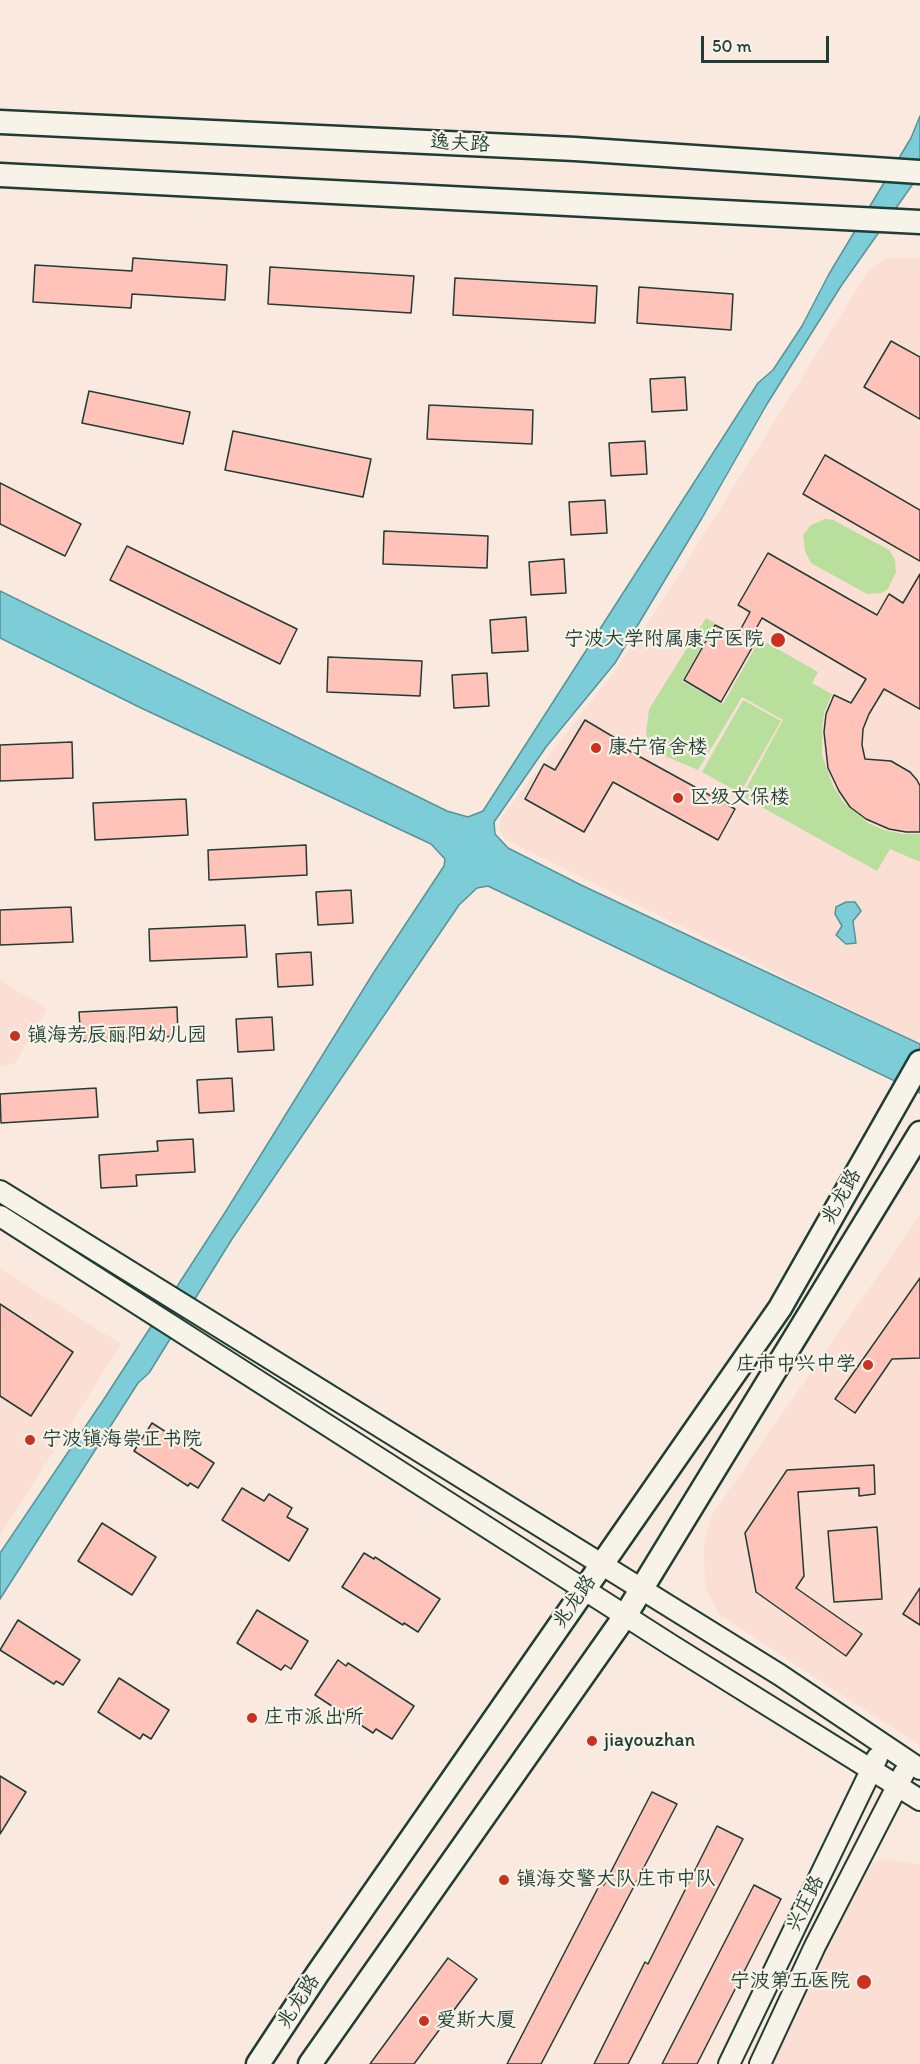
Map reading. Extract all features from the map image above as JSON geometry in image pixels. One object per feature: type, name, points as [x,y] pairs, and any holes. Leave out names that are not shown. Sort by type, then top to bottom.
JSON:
[{"type":"main road","name":"逸夫路","points":[[0,122],[574,149],[920,172]]},
{"type":"main road","points":[[0,176],[920,222]]},
{"type":"main road","name":"兆龙路","points":[[258,2064],[318,1972],[780,1308],[920,1062]]},
{"type":"main road","name":"兆龙路","points":[[310,2064],[625,1616],[920,1133]]},
{"type":"street","points":[[0,1191],[780,1675],[915,1765]]},
{"type":"street","points":[[0,1216],[625,1616],[920,1800]]},
{"type":"street","name":"兴庄路","points":[[729,2064],[884,1744]]},
{"type":"street","name":"兴庄路","points":[[760,2064],[815,1946],[897,1785],[915,1765]]},
{"type":"shaded area","name":"宁波大学附属康宁医院","points":[[885,258],[920,258],[920,1036],[917,1042],[506,840],[500,831],[500,819],[614,672],[658,608],[867,273]]},
{"type":"shaded area","name":"镇海芳辰丽阳幼儿园","points":[[0,980],[47,1009],[14,1064],[0,1066]]},
{"type":"shaded area","name":"庄市中兴中学","points":[[920,1215],[920,1746],[719,1614],[705,1587],[704,1544],[712,1515]]},
{"type":"shaded area","name":"宁波镇海崇正书院","points":[[0,1269],[121,1344],[0,1536]]},
{"type":"shaded area","name":"宁波第五医院","points":[[881,1859],[920,1864],[920,2064],[771,2064],[846,1899],[862,1874]]},
{"type":"green space","points":[[825,519],[833,520],[889,550],[895,560],[896,572],[888,589],[882,593],[867,594],[811,563],[805,551],[803,535],[811,525]]},
{"type":"green space","points":[[706,618],[715,623],[682,681],[723,704],[760,639],[818,672],[812,683],[832,694],[824,713],[822,755],[833,786],[844,803],[868,823],[884,830],[903,834],[920,834],[920,862],[890,849],[877,871],[742,796],[783,720],[742,697],[698,770],[660,754],[646,735],[649,709]]},
{"type":"green space","points":[[743,700],[781,721],[740,793],[702,772]]},
{"type":"water","points":[[920,116],[920,174],[841,286],[767,404],[615,663],[546,747],[494,822],[495,834],[508,848],[581,885],[920,1044],[920,1093],[488,886],[477,888],[459,905],[232,1239],[149,1373],[138,1383],[0,1599],[0,1553],[104,1399],[226,1211],[374,972],[444,866],[445,859],[431,844],[139,707],[0,638],[0,591],[447,811],[468,817],[483,811],[758,383],[773,370],[802,326],[829,274],[911,138]]},
{"type":"water","points":[[846,902],[855,902],[861,911],[853,921],[856,943],[846,944],[836,935],[842,926],[835,914],[836,907]]},
{"type":"building","points":[[133,258],[227,265],[225,300],[132,294],[131,308],[33,302],[35,265],[132,271]]},
{"type":"building","points":[[270,267],[414,276],[411,313],[268,304]]},
{"type":"building","points":[[455,278],[597,286],[595,323],[453,315]]},
{"type":"building","points":[[639,287],[733,294],[731,330],[637,323]]},
{"type":"building","points":[[891,341],[920,357],[920,419],[864,387]]},
{"type":"building","points":[[685,377],[687,410],[652,412],[650,379]]},
{"type":"building","points":[[89,391],[190,412],[183,444],[82,423]]},
{"type":"building","points":[[429,405],[533,410],[532,444],[427,439]]},
{"type":"building","points":[[233,431],[371,459],[363,497],[225,470]]},
{"type":"building","points":[[645,441],[647,474],[611,476],[609,443]]},
{"type":"building","points":[[825,455],[920,510],[920,561],[803,494]]},
{"type":"building","points":[[0,483],[81,524],[65,556],[0,524]]},
{"type":"building","points":[[605,500],[607,533],[571,535],[569,502]]},
{"type":"building","points":[[384,531],[488,536],[487,568],[383,564]]},
{"type":"building","points":[[127,546],[297,629],[280,664],[110,580]]},
{"type":"building","points":[[768,553],[877,615],[889,594],[903,603],[920,574],[920,709],[884,689],[863,729],[862,745],[865,759],[891,761],[910,772],[917,780],[920,786],[920,832],[889,829],[866,819],[850,807],[828,768],[824,732],[826,714],[834,695],[851,703],[866,679],[762,618],[748,643],[753,646],[721,702],[684,680],[715,625],[737,636],[750,612],[738,605]]},
{"type":"building","points":[[564,559],[566,593],[531,595],[529,562]]},
{"type":"building","points":[[526,617],[528,651],[492,653],[490,620]]},
{"type":"building","points":[[328,657],[422,661],[420,696],[327,692]]},
{"type":"building","points":[[487,673],[489,706],[454,708],[452,675]]},
{"type":"building","points":[[585,720],[627,745],[624,748],[735,809],[718,840],[613,782],[584,832],[525,799],[544,764],[555,770]]},
{"type":"building","points":[[72,742],[73,778],[0,781],[0,745]]},
{"type":"building","points":[[186,799],[188,835],[95,840],[93,803]]},
{"type":"building","points":[[306,845],[307,875],[209,880],[208,850]]},
{"type":"building","points":[[351,890],[353,923],[318,925],[316,892]]},
{"type":"building","points":[[71,907],[73,942],[0,945],[0,910]]},
{"type":"building","points":[[245,925],[247,957],[150,961],[149,929]]},
{"type":"building","points":[[311,952],[313,985],[278,987],[276,954]]},
{"type":"building","points":[[177,1007],[178,1036],[81,1041],[79,1012]]},
{"type":"building","points":[[272,1017],[274,1050],[238,1052],[236,1019]]},
{"type":"building","points":[[232,1078],[234,1111],[199,1113],[197,1080]]},
{"type":"building","points":[[96,1088],[98,1117],[1,1123],[0,1094]]},
{"type":"building","points":[[193,1139],[195,1172],[136,1175],[137,1186],[101,1188],[99,1155],[158,1151],[157,1141]]},
{"type":"building","points":[[920,1278],[920,1358],[892,1359],[855,1413],[835,1399]]},
{"type":"building","points":[[0,1304],[73,1352],[31,1416],[0,1396]]},
{"type":"building","points":[[152,1423],[214,1463],[198,1488],[190,1483],[188,1486],[134,1451]]},
{"type":"building","points":[[874,1465],[875,1494],[859,1496],[859,1488],[798,1492],[804,1576],[796,1588],[862,1634],[846,1656],[756,1592],[745,1533],[787,1470]]},
{"type":"building","points":[[242,1488],[264,1501],[269,1494],[292,1508],[287,1517],[308,1529],[289,1561],[222,1520]]},
{"type":"building","points":[[102,1523],[156,1557],[132,1595],[78,1561]]},
{"type":"building","points":[[877,1527],[882,1599],[834,1602],[828,1531]]},
{"type":"building","points":[[364,1553],[374,1559],[375,1557],[440,1599],[418,1632],[342,1587]]},
{"type":"building","points":[[920,1588],[920,1625],[903,1614]]},
{"type":"building","points":[[257,1610],[308,1641],[291,1669],[285,1665],[281,1670],[237,1643]]},
{"type":"building","points":[[18,1620],[80,1660],[63,1685],[56,1681],[54,1684],[0,1650]]},
{"type":"building","points":[[338,1660],[346,1666],[348,1663],[414,1706],[392,1739],[376,1729],[373,1733],[315,1695]]},
{"type":"building","points":[[119,1678],[169,1710],[151,1739],[143,1734],[140,1739],[98,1712]]},
{"type":"building","points":[[0,1776],[26,1792],[0,1834]]},
{"type":"building","points":[[652,1792],[677,1804],[541,2064],[507,2064],[600,1884],[604,1885]]},
{"type":"building","points":[[717,1826],[743,1839],[628,2064],[594,2064],[645,1962],[648,1964]]},
{"type":"building","points":[[754,1885],[781,1899],[697,2064],[662,2064]]},
{"type":"building","name":"爱斯大厦","points":[[448,1958],[477,1979],[414,2064],[370,2064]]},
{"type":"place","name":"宁波大学附属康宁医院","points":[[778,640]]},
{"type":"place","name":"康宁宿舍楼","points":[[596,748]]},
{"type":"place","name":"区级文保楼","points":[[678,798]]},
{"type":"place","name":"镇海芳辰丽阳幼儿园","points":[[15,1036]]},
{"type":"place","name":"庄市中兴中学","points":[[868,1365]]},
{"type":"place","name":"宁波镇海崇正书院","points":[[30,1440]]},
{"type":"place","name":"庄市派出所","points":[[252,1718]]},
{"type":"place","name":"jiayouzhan","points":[[592,1741]]},
{"type":"place","name":"镇海交警大队庄市中队","points":[[504,1880]]},
{"type":"place","name":"宁波第五医院","points":[[864,1982]]},
{"type":"place","name":"爱斯大厦","points":[[424,2021]]}]
